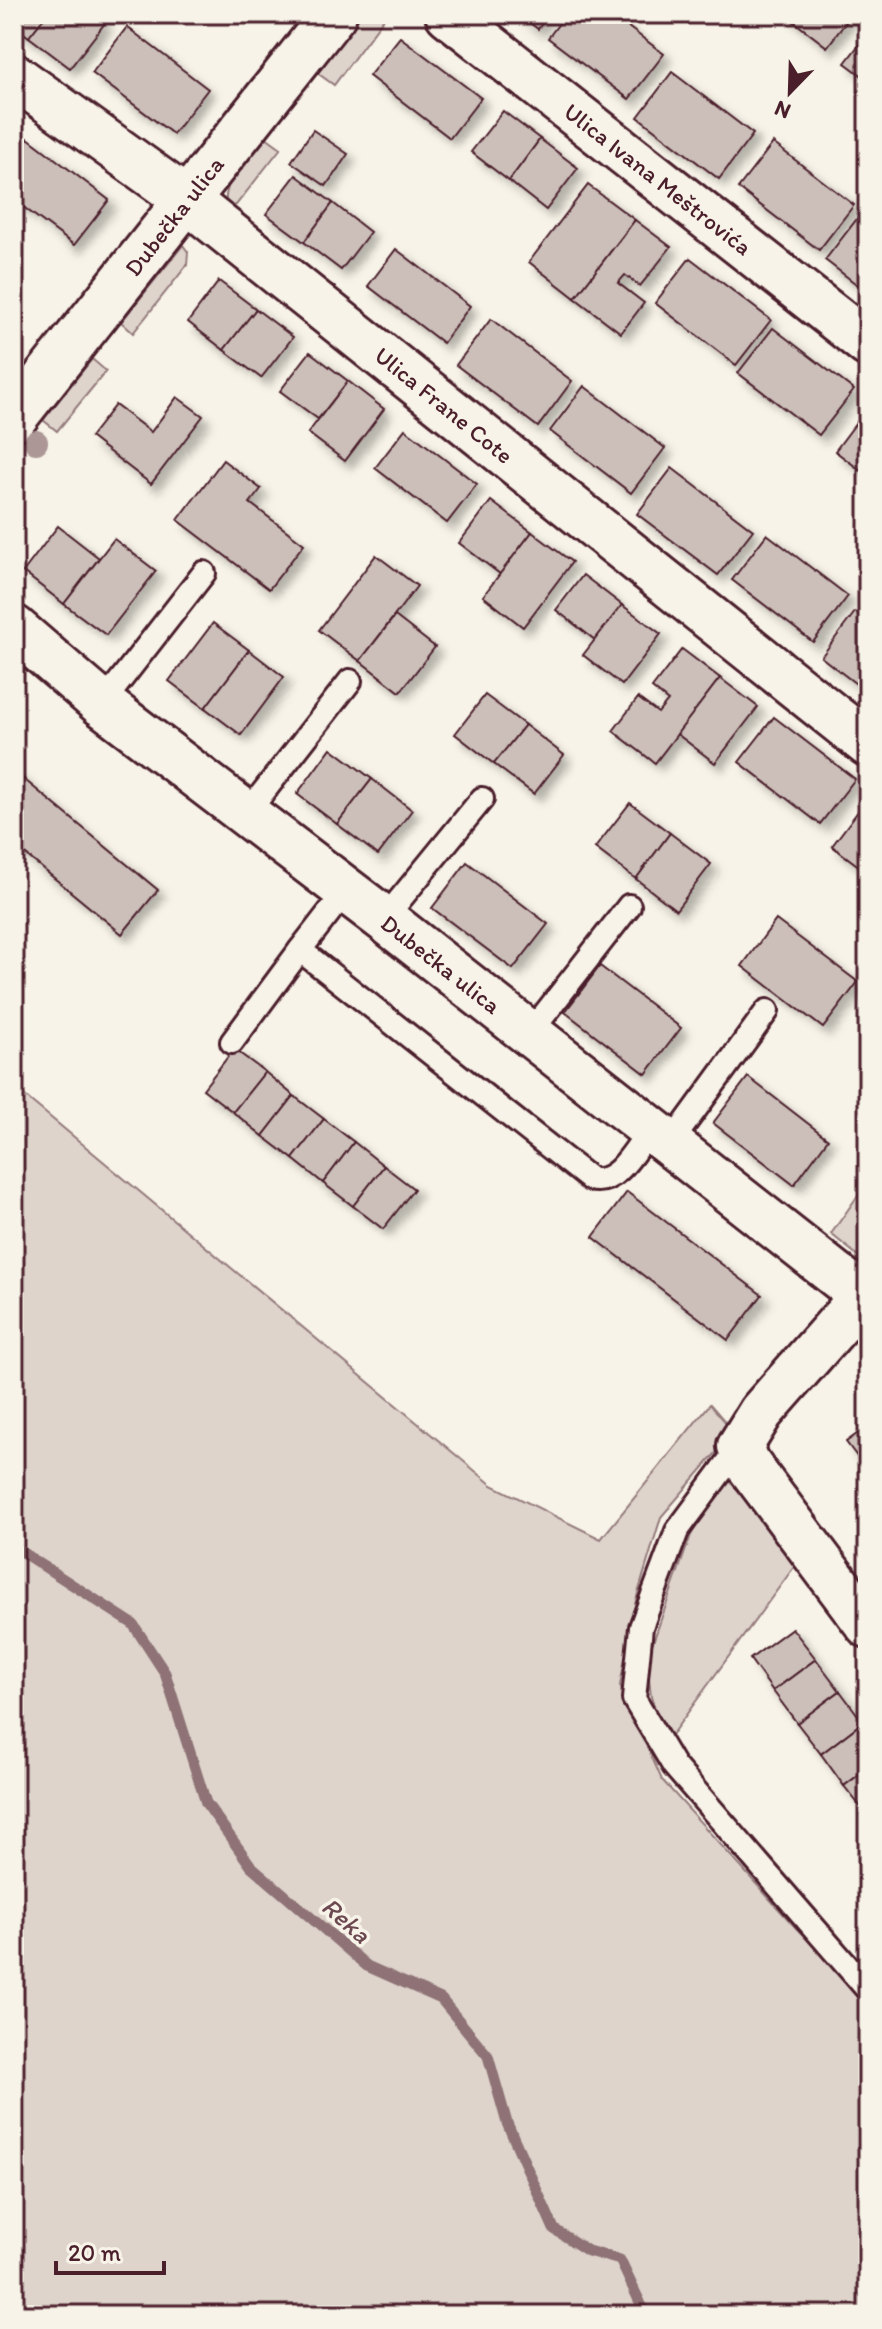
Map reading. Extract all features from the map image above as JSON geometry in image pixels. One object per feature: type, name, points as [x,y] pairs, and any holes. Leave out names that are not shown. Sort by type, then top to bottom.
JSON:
[{"type":"street","name":"Dubečka ulica","points":[[14,418],[334,14]]},
{"type":"street","name":"Ulica Ivana Meštrovića","points":[[448,14],[868,344]]},
{"type":"street","name":"Ulica Frane Cote","points":[[14,76],[187,200],[868,744]]},
{"type":"street","name":"Dubečka ulica","points":[[14,628],[102,704],[384,919],[865,1298]]},
{"type":"street","points":[[865,1298],[761,1412],[740,1446],[746,1462],[868,1625]]},
{"type":"lane","points":[[102,704],[204,573]]},
{"type":"lane","points":[[247,813],[350,681]]},
{"type":"lane","points":[[384,919],[482,799]]},
{"type":"lane","points":[[232,1042],[345,892]]},
{"type":"lane","points":[[530,1033],[629,906]]},
{"type":"lane","points":[[300,950],[590,1179],[600,1182],[613,1177],[660,1136],[767,1011]]},
{"type":"lane","points":[[740,1446],[677,1531],[641,1627],[634,1699],[674,1766],[868,1990]]},
{"type":"shaded area","points":[[361,14],[387,14],[334,85],[316,72]]},
{"type":"shaded area","points":[[266,137],[281,148],[236,205],[227,207],[226,198],[232,178]]},
{"type":"shaded area","points":[[183,245],[188,252],[187,265],[133,333],[121,322]]},
{"type":"shaded area","points":[[92,359],[106,371],[57,431],[43,420]]},
{"type":"shaded area","points":[[14,1087],[492,1485],[601,1539],[710,1404],[734,1432],[661,1517],[636,1600],[620,1686],[662,1780],[796,1928],[868,1999],[868,2315],[14,2315]]},
{"type":"shaded area","points":[[868,1181],[868,1264],[831,1234]]},
{"type":"shaded area","points":[[733,1465],[802,1556],[667,1741],[651,1697],[647,1659],[691,1535]]},
{"type":"building","points":[[14,14],[47,14],[29,37],[14,26]]},
{"type":"building","points":[[47,14],[93,14],[105,23],[70,68],[29,37]]},
{"type":"building","points":[[518,14],[549,14],[538,29]]},
{"type":"building","points":[[566,14],[611,14],[664,54],[629,99],[548,38]]},
{"type":"building","points":[[784,14],[852,14],[827,47]]},
{"type":"building","points":[[127,27],[208,89],[173,134],[92,73]]},
{"type":"building","points":[[868,33],[868,80],[845,63]]},
{"type":"building","points":[[400,37],[481,98],[450,138],[369,76]]},
{"type":"building","points":[[672,72],[753,134],[719,179],[638,117]]},
{"type":"building","points":[[503,111],[540,139],[509,181],[471,152]]},
{"type":"building","points":[[313,130],[348,154],[326,186],[291,162]]},
{"type":"building","points":[[28,138],[109,200],[74,245],[14,200],[14,156]]},
{"type":"building","points":[[540,139],[578,168],[546,210],[509,181]]},
{"type":"building","points":[[773,143],[854,205],[819,250],[738,188]]},
{"type":"building","points":[[296,175],[333,203],[304,242],[266,214]]},
{"type":"building","points":[[588,185],[635,220],[575,298],[529,262]]},
{"type":"building","points":[[333,203],[370,232],[341,270],[304,242]]},
{"type":"building","points":[[860,215],[868,221],[868,293],[825,260]]},
{"type":"building","points":[[635,220],[671,247],[640,286],[625,275],[618,283],[644,303],[621,333],[575,298]]},
{"type":"building","points":[[396,249],[470,306],[443,343],[368,286]]},
{"type":"building","points":[[690,258],[771,320],[736,365],[655,303]]},
{"type":"building","points":[[219,281],[256,309],[224,350],[188,322]]},
{"type":"building","points":[[256,309],[293,337],[261,378],[224,350]]},
{"type":"building","points":[[491,319],[572,381],[538,427],[456,365]]},
{"type":"building","points":[[773,328],[854,390],[819,435],[738,373]]},
{"type":"building","points":[[310,352],[348,381],[318,419],[280,391]]},
{"type":"building","points":[[348,381],[384,409],[345,461],[308,433]]},
{"type":"building","points":[[584,386],[665,448],[631,493],[550,431]]},
{"type":"building","points":[[177,397],[203,416],[151,484],[90,437],[115,405],[151,432]]},
{"type":"building","points":[[868,407],[868,476],[835,451]]},
{"type":"building","points":[[405,429],[477,484],[447,523],[375,468]]},
{"type":"building","points":[[223,460],[261,489],[250,503],[304,544],[269,589],[178,520]]},
{"type":"building","points":[[672,468],[753,530],[718,575],[637,514]]},
{"type":"building","points":[[491,501],[532,532],[500,574],[459,543]]},
{"type":"building","points":[[58,526],[99,558],[64,604],[23,572]]},
{"type":"building","points":[[532,532],[572,562],[523,627],[483,596]]},
{"type":"building","points":[[767,534],[848,596],[813,642],[732,580]]},
{"type":"building","points":[[114,539],[156,571],[106,635],[64,604]]},
{"type":"building","points":[[376,555],[417,586],[360,661],[319,630]]},
{"type":"building","points":[[583,575],[622,605],[595,640],[556,610]]},
{"type":"building","points":[[622,605],[661,634],[622,685],[583,655]]},
{"type":"building","points":[[855,612],[868,621],[868,693],[821,657]]},
{"type":"building","points":[[395,616],[435,647],[400,692],[360,661]]},
{"type":"building","points":[[213,623],[249,650],[205,708],[169,681]]},
{"type":"building","points":[[682,649],[720,678],[655,763],[613,731],[638,698],[658,713],[668,701],[652,688]]},
{"type":"building","points":[[249,650],[284,677],[241,735],[205,708]]},
{"type":"building","points":[[720,678],[758,707],[715,763],[677,734]]},
{"type":"building","points":[[485,695],[525,725],[494,764],[455,734]]},
{"type":"building","points":[[774,717],[855,779],[820,824],[739,762]]},
{"type":"building","points":[[525,725],[564,755],[534,794],[494,764]]},
{"type":"building","points":[[331,748],[372,779],[337,824],[297,794]]},
{"type":"building","points":[[14,771],[158,890],[122,934],[14,845]]},
{"type":"building","points":[[372,779],[412,810],[378,855],[337,824]]},
{"type":"building","points":[[868,798],[868,873],[832,846]]},
{"type":"building","points":[[630,803],[670,833],[636,879],[595,848]]},
{"type":"building","points":[[670,833],[711,864],[676,910],[636,879]]},
{"type":"building","points":[[467,862],[548,924],[513,969],[432,908]]},
{"type":"building","points":[[776,920],[858,982],[823,1028],[742,966]]},
{"type":"building","points":[[600,966],[681,1028],[646,1074],[565,1012]]},
{"type":"building","points":[[234,1049],[265,1072],[233,1112],[203,1089]]},
{"type":"building","points":[[265,1072],[294,1096],[263,1136],[233,1112]]},
{"type":"building","points":[[748,1077],[828,1139],[794,1185],[713,1123]]},
{"type":"building","points":[[294,1096],[324,1119],[293,1159],[263,1136]]},
{"type":"building","points":[[324,1119],[354,1142],[323,1183],[293,1159]]},
{"type":"building","points":[[354,1142],[384,1166],[353,1206],[323,1183]]},
{"type":"building","points":[[384,1166],[414,1189],[383,1229],[353,1206]]},
{"type":"building","points":[[627,1192],[762,1295],[728,1340],[593,1237]]},
{"type":"building","points":[[868,1426],[868,1471],[846,1442]]},
{"type":"building","points":[[792,1628],[816,1659],[773,1691],[750,1659]]},
{"type":"building","points":[[816,1659],[840,1691],[797,1723],[773,1691]]},
{"type":"building","points":[[840,1691],[863,1722],[821,1754],[797,1723]]},
{"type":"building","points":[[863,1722],[868,1729],[868,1768],[844,1786],[821,1754]]},
{"type":"building","points":[[868,1768],[868,1816],[844,1786]]},
{"type":"waterway","name":"Reka","points":[[14,1547],[133,1624],[165,1673],[206,1803],[251,1866],[367,1966],[441,1999],[488,2056],[507,2123],[554,2229],[588,2251],[620,2260],[646,2315]]}]
